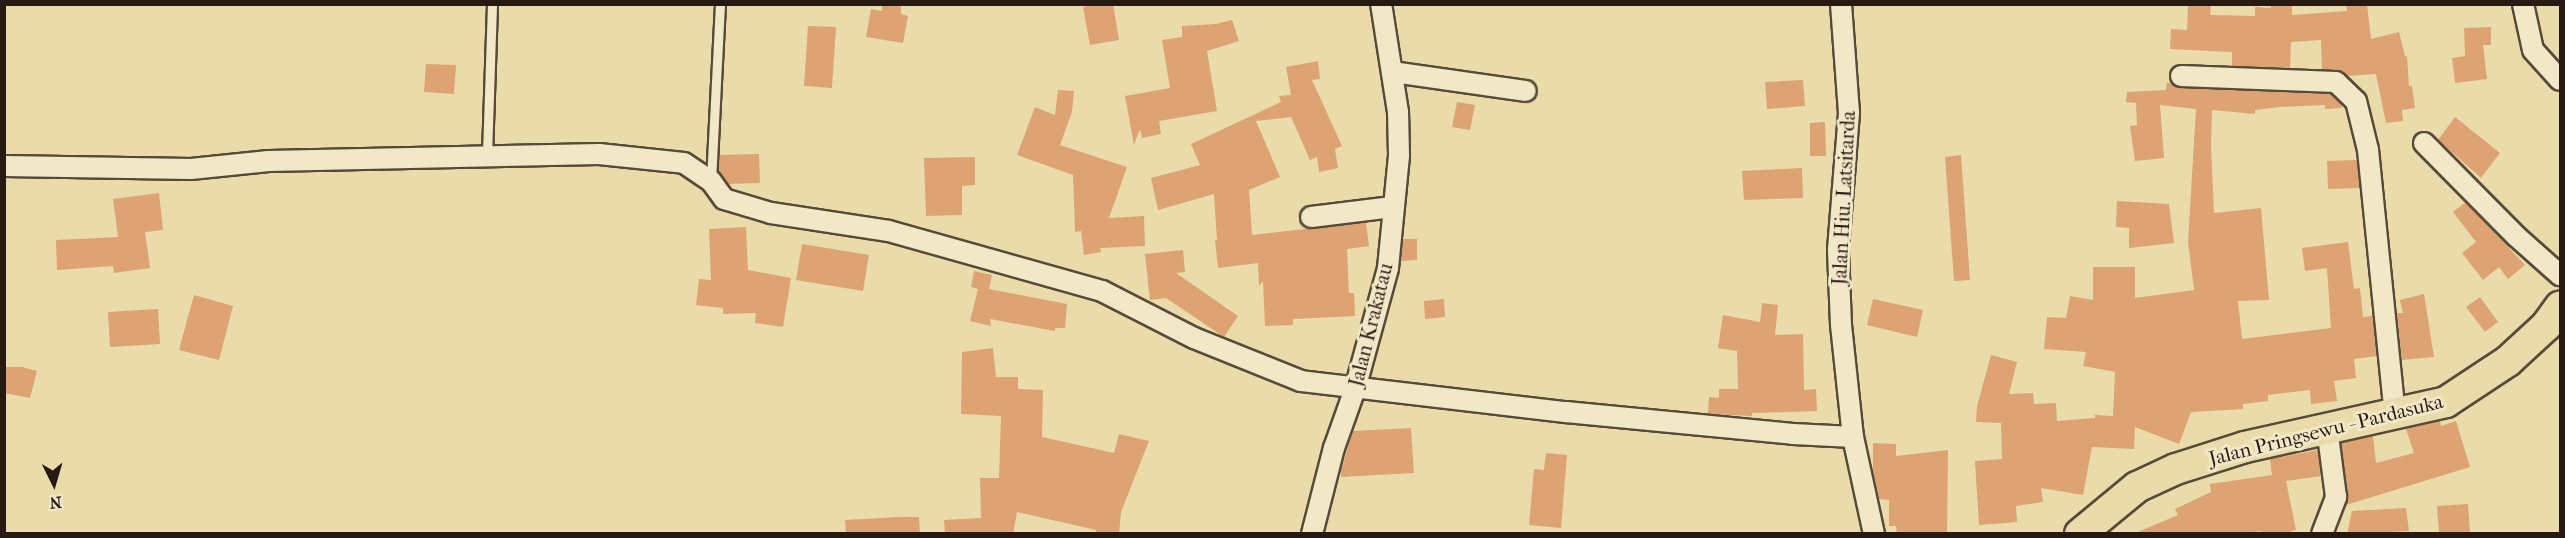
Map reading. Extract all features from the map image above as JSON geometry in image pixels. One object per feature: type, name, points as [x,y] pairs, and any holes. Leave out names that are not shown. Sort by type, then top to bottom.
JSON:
[{"type":"main road","name":"Jalan Pringsewu - Pardasuka","points":[[2080,534],[2137,487],[2176,470],[2245,447],[2446,402],[2508,361],[2556,320]]},
{"type":"street","name":"Jalan Krakatau","points":[[1312,534],[1334,448],[1355,389],[1388,268],[1392,207],[1399,154],[1393,72],[1381,4]]},
{"type":"street","name":"Jalan Hiu. Latsitarda","points":[[1841,4],[1849,113],[1838,250],[1841,325],[1853,437],[1874,534]]},
{"type":"street","points":[[2523,4],[2533,50],[2560,80]]},
{"type":"street","points":[[1393,72],[1526,91]]},
{"type":"street","points":[[2181,76],[2336,82],[2356,101],[2368,150],[2395,415]]},
{"type":"street","points":[[2424,143],[2516,236],[2560,275]]},
{"type":"street","points":[[4,166],[191,169],[269,161],[599,154],[684,163],[711,181],[724,199],[771,213],[889,231],[1102,291],[1254,364],[1300,381],[1355,389],[1793,434],[1853,437]]},
{"type":"street","points":[[1311,217],[1392,207]]},
{"type":"street","points":[[2322,534],[2336,497],[2327,428]]},
{"type":"lane","points":[[487,155],[492,4]]},
{"type":"lane","points":[[711,181],[720,4]]},
{"type":"building","points":[[882,4],[901,4],[901,14],[908,16],[903,43],[866,37],[871,9],[882,11]]},
{"type":"building","points":[[1113,4],[1119,40],[1090,45],[1083,7]]},
{"type":"building","points":[[2188,4],[2211,4],[2210,15],[2255,16],[2255,7],[2271,8],[2271,4],[2292,4],[2292,15],[2347,11],[2346,4],[2367,4],[2371,39],[2399,32],[2405,56],[2407,56],[2409,86],[2412,86],[2415,108],[2402,110],[2403,121],[2386,123],[2376,74],[2347,76],[2337,70],[2322,69],[2321,40],[2291,42],[2290,68],[2232,66],[2232,52],[2170,49],[2171,29],[2187,30]]},
{"type":"building","points":[[1232,20],[1239,41],[1207,51],[1217,111],[1159,121],[1161,134],[1142,138],[1140,129],[1134,145],[1125,96],[1170,88],[1162,40],[1182,37],[1182,26],[1216,24]]},
{"type":"building","points":[[808,26],[836,27],[832,88],[804,86]]},
{"type":"building","points":[[2491,27],[2491,45],[2483,45],[2487,79],[2455,83],[2452,58],[2465,56],[2464,28]]},
{"type":"building","points":[[1318,61],[1320,79],[1312,80],[1342,146],[1335,149],[1338,168],[1319,172],[1317,157],[1310,160],[1291,117],[1256,121],[1280,177],[1249,190],[1252,235],[1366,222],[1369,246],[1347,249],[1349,293],[1354,293],[1355,316],[1293,319],[1293,325],[1265,326],[1263,281],[1259,286],[1258,263],[1218,268],[1214,194],[1158,210],[1151,178],[1200,165],[1191,144],[1281,102],[1279,96],[1291,95],[1286,67]]},
{"type":"building","points":[[426,64],[456,65],[454,94],[424,92]]},
{"type":"building","points":[[1803,80],[1805,106],[1767,109],[1765,82]]},
{"type":"building","points":[[2167,82],[2181,88],[2331,94],[2341,104],[2342,108],[2325,109],[2325,105],[2280,107],[2255,110],[2255,114],[2212,110],[2214,213],[2261,208],[2269,300],[2238,301],[2242,339],[2331,328],[2327,268],[2305,271],[2302,248],[2348,242],[2354,289],[2360,288],[2363,317],[2373,316],[2377,356],[2354,359],[2356,378],[2334,381],[2337,401],[2311,404],[2310,390],[2268,395],[2268,401],[2243,404],[2243,409],[2191,412],[2179,444],[2135,427],[2134,449],[2092,447],[2083,495],[2041,488],[2043,502],[2016,506],[2017,522],[1979,525],[1975,461],[2002,459],[2001,423],[1976,422],[1977,406],[1991,355],[2017,362],[2009,394],[2033,393],[2034,404],[2056,403],[2057,421],[2095,418],[2095,415],[2113,416],[2115,372],[2083,366],[2086,352],[2044,349],[2047,317],[2066,318],[2070,296],[2093,300],[2093,267],[2135,267],[2135,298],[2194,290],[2188,242],[2196,109],[2160,105],[2164,158],[2135,161],[2130,126],[2137,125],[2136,103],[2126,102],[2127,92],[2166,90]]},
{"type":"building","points":[[1058,90],[1074,91],[1072,112],[1060,145],[1127,167],[1109,218],[1144,216],[1145,246],[1100,248],[1101,252],[1084,255],[1081,231],[1075,232],[1073,175],[1017,155],[1035,107],[1055,115]]},
{"type":"building","points":[[1457,102],[1475,105],[1470,130],[1452,127]]},
{"type":"building","points":[[2455,117],[2500,153],[2481,178],[2438,140]]},
{"type":"building","points":[[1825,122],[1826,156],[1810,156],[1810,123]]},
{"type":"building","points":[[759,154],[760,183],[728,184],[718,172],[719,155]]},
{"type":"building","points":[[1961,155],[1970,280],[1954,281],[1945,157]]},
{"type":"building","points":[[975,157],[975,185],[962,186],[962,215],[926,216],[924,158]]},
{"type":"building","points":[[2357,160],[2360,188],[2328,189],[2327,161]]},
{"type":"building","points":[[1802,168],[1803,198],[1744,200],[1742,171]]},
{"type":"building","points":[[159,193],[163,230],[145,232],[150,268],[114,273],[113,266],[57,270],[56,240],[118,237],[113,199]]},
{"type":"building","points":[[2117,201],[2169,204],[2174,243],[2129,248],[2129,228],[2116,227]]},
{"type":"building","points":[[2466,202],[2525,265],[2508,279],[2499,267],[2483,280],[2462,253],[2476,242],[2453,212]]},
{"type":"building","points":[[746,227],[748,270],[791,278],[783,327],[755,323],[756,313],[723,314],[723,308],[696,305],[699,279],[711,280],[709,229]]},
{"type":"building","points":[[1403,239],[1417,239],[1417,260],[1401,261]]},
{"type":"building","points":[[802,244],[869,255],[863,291],[796,280]]},
{"type":"building","points":[[1183,250],[1185,272],[1176,273],[1238,316],[1224,337],[1166,298],[1150,300],[1145,254]]},
{"type":"building","points":[[974,271],[992,275],[989,289],[1067,304],[1065,328],[1055,328],[1055,331],[990,319],[991,326],[970,321],[978,289],[971,287]]},
{"type":"building","points":[[2424,294],[2434,357],[2402,360],[2397,313],[2403,313],[2400,300]]},
{"type":"building","points":[[194,295],[233,306],[219,360],[179,350]]},
{"type":"building","points":[[2480,297],[2498,322],[2485,332],[2466,307]]},
{"type":"building","points":[[1444,299],[1445,317],[1425,319],[1424,301]]},
{"type":"building","points":[[1873,299],[1923,310],[1917,337],[1867,325]]},
{"type":"building","points":[[1762,303],[1778,305],[1775,335],[1803,334],[1804,390],[1816,389],[1817,411],[1752,413],[1752,416],[1708,414],[1709,397],[1719,398],[1719,389],[1738,389],[1737,351],[1718,348],[1723,315],[1760,322]]},
{"type":"building","points":[[158,309],[160,344],[110,347],[108,312]]},
{"type":"building","points":[[993,348],[996,377],[1018,377],[1018,389],[1043,390],[1042,437],[1114,453],[1119,434],[1149,441],[1121,512],[1119,534],[1096,532],[1096,530],[1017,512],[1013,534],[945,534],[944,520],[981,518],[980,478],[999,478],[1001,416],[961,414],[962,352]]},
{"type":"building","points":[[4,367],[22,367],[37,371],[30,398],[4,393]]},
{"type":"building","points":[[2440,421],[2441,426],[2456,421],[2470,467],[2346,505],[2348,495],[2341,443],[2373,436],[2376,463],[2414,453],[2406,429]]},
{"type":"building","points":[[1411,428],[1414,473],[1341,477],[1353,431]]},
{"type":"building","points":[[1873,443],[1896,444],[1896,456],[1948,450],[1947,534],[1897,534],[1896,526],[1889,526],[1889,500],[1879,499],[1873,471]]},
{"type":"building","points":[[2318,450],[2321,476],[2286,481],[2296,530],[2280,534],[2262,534],[2261,531],[2238,534],[2133,534],[2178,515],[2175,509],[2211,492],[2210,484],[2272,475],[2270,459]]},
{"type":"building","points":[[1546,453],[1567,455],[1561,528],[1529,525],[1534,469],[1544,470]]},
{"type":"building","points":[[2468,504],[2470,534],[2439,534],[2437,506]]},
{"type":"building","points":[[2406,508],[2409,531],[2347,534],[2352,511]]},
{"type":"building","points":[[919,517],[920,534],[846,534],[845,520]]}]
